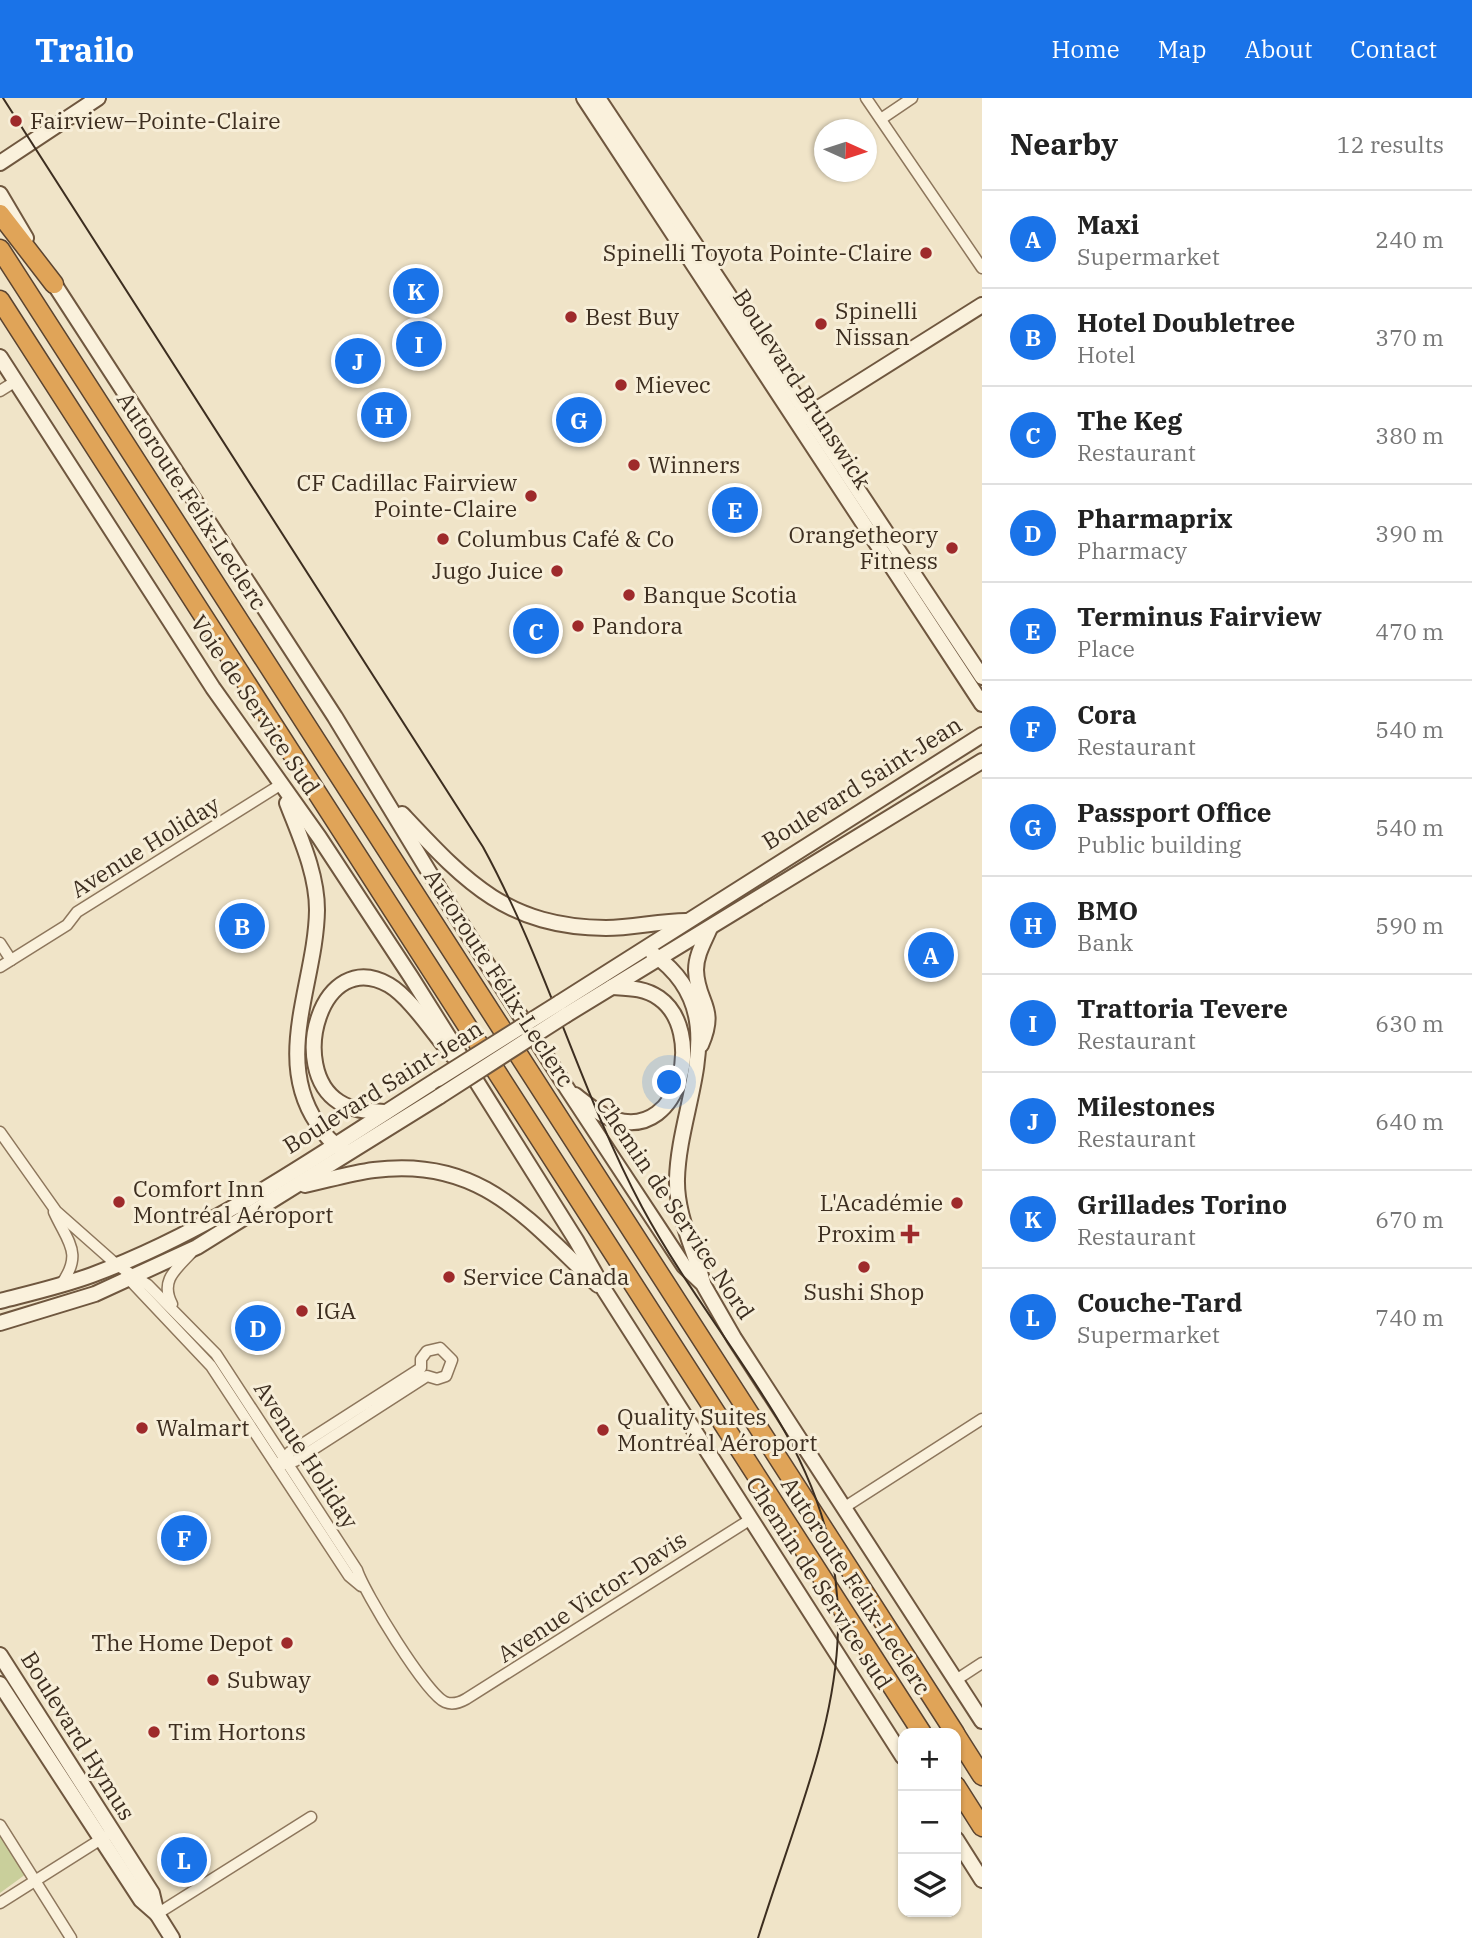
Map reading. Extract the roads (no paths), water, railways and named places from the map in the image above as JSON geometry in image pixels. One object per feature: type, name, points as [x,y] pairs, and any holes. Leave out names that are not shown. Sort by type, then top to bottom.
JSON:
[{"type":"highway","points":[[0,214],[54,284]]},
{"type":"highway","name":"Autoroute Félix-Leclerc","points":[[0,249],[951,1728]]},
{"type":"highway","name":"Autoroute Félix-Leclerc","points":[[0,300],[919,1728]]},
{"type":"highway","name":"Autoroute Félix-Leclerc","points":[[961,1743],[982,1776]]},
{"type":"highway","points":[[959,1791],[982,1827]]},
{"type":"main road","points":[[0,163],[98,98]]},
{"type":"main road","name":"Boulevard Brunswick","points":[[584,98],[982,677]]},
{"type":"main road","name":"Boulevard Brunswick","points":[[598,98],[982,704]]},
{"type":"main road","name":"Chemin de Service Nord","points":[[0,194],[54,284],[387,799],[446,900],[568,1090],[684,1266],[703,1284],[982,1721]]},
{"type":"main road","points":[[802,418],[982,305]]},
{"type":"main road","name":"Voie de Service Sud","points":[[0,357],[213,688],[374,919],[473,1078]]},
{"type":"main road","name":"Boulevard Saint-Jean","points":[[0,1323],[74,1301],[133,1278],[197,1247],[440,1096],[645,948],[982,735]]},
{"type":"main road","name":"Boulevard Saint-Jean","points":[[0,1301],[60,1286],[117,1265],[196,1226],[335,1145],[432,1083],[562,1009],[612,987],[982,761]]},
{"type":"main road","points":[[280,785],[305,849],[316,899],[315,931],[298,1044],[297,1079],[308,1107],[335,1145],[350,1153]]},
{"type":"main road","points":[[387,799],[462,878],[497,901],[524,914],[585,927],[687,921]]},
{"type":"main road","points":[[703,1284],[682,1218],[677,1180],[700,1050],[709,1021],[696,963],[710,928]]},
{"type":"main road","points":[[645,948],[678,977],[688,992],[698,1022],[700,1050]]},
{"type":"main road","points":[[386,1112],[356,1109],[339,1102],[326,1089],[320,1075],[314,1042],[317,1019],[330,994],[346,983],[373,979],[395,989],[473,1078]]},
{"type":"main road","points":[[568,1090],[608,1117],[634,1122],[659,1113],[676,1090],[683,1055],[674,1015],[664,1002],[651,993],[612,987]]},
{"type":"main road","name":"Chemin de Service sud","points":[[473,1078],[576,1240],[605,1291],[898,1749]]},
{"type":"main road","points":[[297,1186],[387,1169],[433,1172],[467,1181],[515,1206],[605,1291]]},
{"type":"main road","name":"Boulevard Hymus","points":[[0,1655],[53,1752],[106,1835],[152,1893],[157,1914],[172,1938]]},
{"type":"main road","name":"Boulevard Hymus","points":[[0,1684],[53,1752]]},
{"type":"main road","points":[[961,1847],[982,1880]]},
{"type":"street","points":[[866,98],[982,268]]},
{"type":"street","points":[[881,119],[912,98]]},
{"type":"street","points":[[0,391],[16,381]]},
{"type":"street","name":"Avenue Holiday","points":[[0,967],[67,925],[77,912],[280,785]]},
{"type":"street","points":[[0,943],[11,960]]},
{"type":"street","name":"Avenue Holiday","points":[[0,1132],[50,1205],[117,1265],[173,1308],[224,1365],[283,1462]]},
{"type":"street","points":[[50,1205],[74,1252],[71,1269],[60,1286]]},
{"type":"street","points":[[173,1308],[167,1293],[167,1279],[197,1247]]},
{"type":"street","name":"Avenue Holiday","points":[[133,1278],[211,1366],[283,1462],[358,1570],[362,1587],[431,1689],[442,1700],[453,1703]]},
{"type":"street","points":[[283,1462],[424,1372]]},
{"type":"street","points":[[845,1507],[982,1419]]},
{"type":"street","name":"Avenue Victor-Davis","points":[[453,1703],[491,1684],[751,1519]]},
{"type":"street","points":[[956,1680],[982,1663]]},
{"type":"street","points":[[157,1914],[312,1817]]},
{"type":"street","points":[[0,1825],[71,1938]]},
{"type":"street","points":[[0,1903],[106,1835]]},
{"type":"tram line","points":[[3,98],[483,847],[526,935],[600,1118],[642,1207],[674,1261],[777,1418],[812,1488],[832,1554],[838,1617],[834,1678],[821,1740],[803,1802],[758,1938]]},
{"type":"place","name":"Fairview–Pointe-Claire","points":[[16,121]]},
{"type":"place","name":"Spinelli Toyota Pointe-Claire","points":[[926,253]]},
{"type":"place","name":"Grillades Torino","points":[[416,291]]},
{"type":"place","name":"Best Buy","points":[[571,317]]},
{"type":"place","name":"Spinelli Nissan","points":[[821,324]]},
{"type":"place","name":"Trattoria Tevere","points":[[419,344]]},
{"type":"place","name":"Milestones","points":[[358,361]]},
{"type":"place","name":"Mievec","points":[[621,385]]},
{"type":"place","name":"BMO","points":[[384,415]]},
{"type":"place","name":"Passport Office","points":[[579,420]]},
{"type":"place","name":"Winners","points":[[634,465]]},
{"type":"place","name":"CF Cadillac Fairview Pointe-Claire","points":[[531,496]]},
{"type":"place","name":"Terminus Fairview","points":[[735,510]]},
{"type":"place","name":"Columbus Café & Co","points":[[443,539]]},
{"type":"place","name":"Orangetheory Fitness","points":[[952,548]]},
{"type":"place","name":"Jugo Juice","points":[[557,571]]},
{"type":"place","name":"Banque Scotia","points":[[629,595]]},
{"type":"place","name":"Pandora","points":[[578,626]]},
{"type":"place","name":"The Keg","points":[[536,631]]},
{"type":"place","name":"Hotel Doubletree","points":[[242,926]]},
{"type":"place","name":"Maxi","points":[[931,955]]},
{"type":"place","name":"Comfort Inn Montréal Aéroport","points":[[119,1202]]},
{"type":"place","name":"L'Académie","points":[[957,1203]]},
{"type":"place","name":"Proxim","points":[[910,1234]]},
{"type":"place","name":"Sushi Shop","points":[[864,1267]]},
{"type":"place","name":"Service Canada","points":[[449,1277]]},
{"type":"place","name":"IGA","points":[[302,1311]]},
{"type":"place","name":"Pharmaprix","points":[[258,1328]]},
{"type":"place","name":"Walmart","points":[[142,1428]]},
{"type":"place","name":"Quality Suites Montréal Aéroport","points":[[603,1430]]},
{"type":"place","name":"Cora","points":[[184,1538]]},
{"type":"place","name":"The Home Depot","points":[[287,1643]]},
{"type":"place","name":"Subway","points":[[213,1680]]},
{"type":"place","name":"Tim Hortons","points":[[154,1732]]},
{"type":"place","name":"Couche-Tard","points":[[184,1860]]}]
